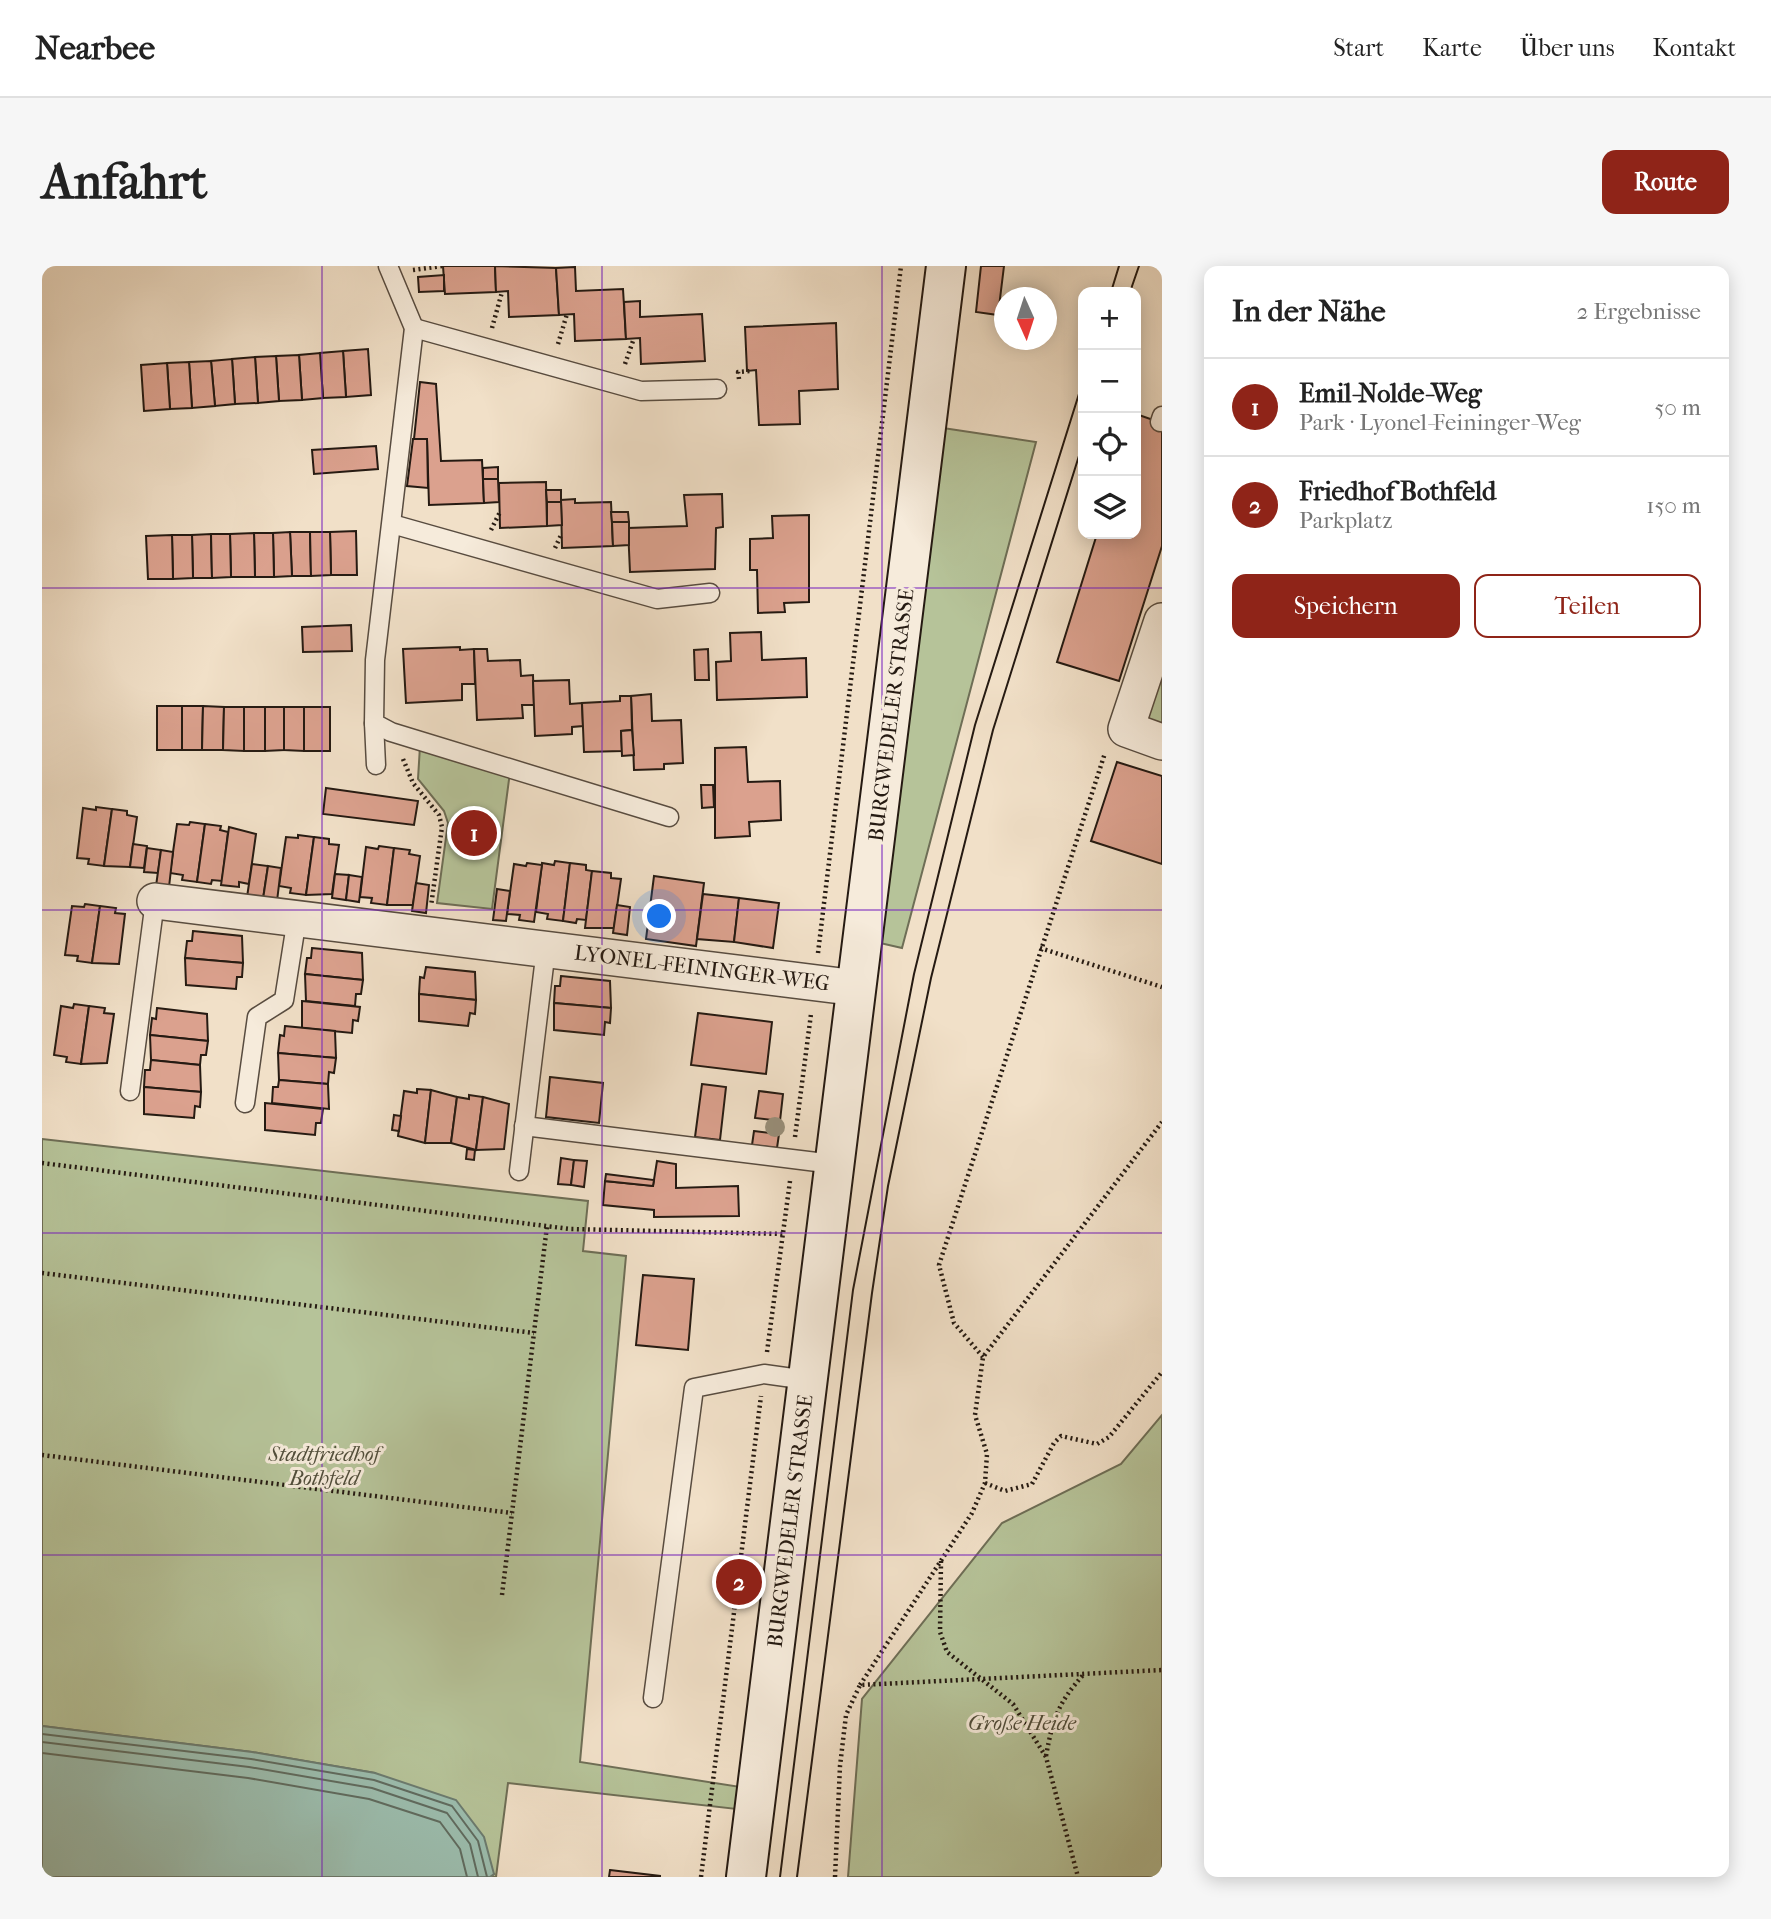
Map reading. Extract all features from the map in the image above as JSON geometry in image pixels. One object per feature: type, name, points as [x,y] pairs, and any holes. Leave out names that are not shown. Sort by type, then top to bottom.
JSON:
[{"type":"main road","name":"BURGWEDELER STRASSE","points":[[746,1877],[946,266]]},
{"type":"street","points":[[1162,621],[1126,729],[1162,742]]},
{"type":"street","name":"LYONEL-FEININGER-WEG","points":[[155,901],[857,988]]},
{"type":"lane","points":[[376,765],[374,671],[414,328],[388,266]]},
{"type":"lane","points":[[414,328],[641,391],[717,389]]},
{"type":"lane","points":[[392,524],[601,586],[657,599],[710,593]]},
{"type":"lane","points":[[374,723],[391,732],[669,817]]},
{"type":"lane","name":"LYONEL-FEININGER-WEG","points":[[130,1091],[155,901]]},
{"type":"lane","points":[[245,1103],[257,1017],[284,1000],[297,918]]},
{"type":"lane","name":"LYONEL-FEININGER-WEG","points":[[519,1171],[547,949]]},
{"type":"lane","points":[[524,1126],[833,1164]]},
{"type":"lane","points":[[653,1698],[694,1388],[764,1374],[807,1380]]},
{"type":"path","points":[[701,1877],[815,982],[901,266]]},
{"type":"path","points":[[486,348],[502,292]]},
{"type":"path","points":[[551,366],[567,314]]},
{"type":"path","points":[[983,1357],[954,1323],[939,1265],[1111,736],[1126,729]]},
{"type":"path","points":[[391,732],[412,783],[439,815],[442,827],[428,934]]},
{"type":"path","points":[[1040,948],[1162,987]]},
{"type":"path","points":[[835,1877],[840,1766],[846,1715],[860,1685],[972,1513],[985,1483],[986,1454],[975,1415],[983,1357],[1162,1122]]},
{"type":"path","points":[[42,1163],[547,1226],[783,1234]]},
{"type":"path","points":[[502,1595],[547,1226]]},
{"type":"path","points":[[42,1273],[534,1333]]},
{"type":"path","points":[[985,1483],[1005,1492],[1032,1484],[1054,1443],[1061,1436],[1097,1444],[1109,1437],[1162,1373]]},
{"type":"path","points":[[42,1455],[512,1513]]},
{"type":"path","points":[[941,1561],[940,1632],[947,1652],[1013,1704],[1046,1757],[1078,1877]]},
{"type":"path","points":[[860,1685],[1162,1670]]},
{"type":"path","points":[[1046,1757],[1052,1721],[1062,1698],[1084,1674]]},
{"type":"green space","points":[[943,428],[1036,442],[902,948],[880,943]]},
{"type":"green space","points":[[1162,621],[1162,742],[1126,729]]},
{"type":"green space","points":[[420,746],[510,772],[492,909],[437,903],[448,823],[444,811],[418,779]]},
{"type":"green space","name":"Stadtfriedhof Bothfeld","points":[[42,1139],[588,1201],[583,1251],[626,1256],[580,1762],[747,1788],[745,1810],[508,1783],[496,1877],[490,1877],[494,1874],[375,1773],[252,1752],[42,1726]]},
{"type":"green space","name":"Große Heide","points":[[1162,1415],[1162,1877],[848,1877],[862,1699],[1002,1523],[1121,1464]]},
{"type":"water","points":[[42,1726],[252,1752],[375,1773],[456,1800],[484,1837],[494,1874],[490,1877],[42,1877]]},
{"type":"building","points":[[443,266],[495,266],[496,292],[445,294]]},
{"type":"building","points":[[495,266],[556,268],[559,315],[509,317],[508,291],[496,292]]},
{"type":"building","points":[[981,266],[1004,266],[1001,287],[994,287],[994,314],[976,312]]},
{"type":"building","points":[[575,267],[576,291],[623,289],[626,339],[575,341],[574,314],[559,315],[556,268]]},
{"type":"building","points":[[444,275],[444,291],[419,292],[418,277]]},
{"type":"building","points":[[640,301],[640,317],[702,314],[705,361],[641,364],[640,338],[626,339],[624,302]]},
{"type":"building","points":[[836,323],[838,389],[799,391],[800,424],[759,425],[756,370],[747,371],[745,327]]},
{"type":"building","points":[[368,349],[371,395],[346,397],[343,351]]},
{"type":"building","points":[[343,351],[346,397],[323,398],[320,353]]},
{"type":"building","points":[[320,353],[323,398],[302,400],[299,355]]},
{"type":"building","points":[[299,355],[302,400],[279,401],[276,356]]},
{"type":"building","points":[[276,356],[279,401],[258,403],[255,357]]},
{"type":"building","points":[[255,357],[258,403],[235,404],[232,359]]},
{"type":"building","points":[[232,359],[235,404],[215,406],[211,361]]},
{"type":"building","points":[[211,361],[215,406],[192,408],[189,362]]},
{"type":"building","points":[[189,362],[192,408],[170,409],[167,363]]},
{"type":"building","points":[[167,363],[170,409],[144,411],[141,365]]},
{"type":"building","points":[[420,382],[436,384],[441,461],[482,460],[484,503],[429,505],[427,439],[414,439]]},
{"type":"building","points":[[1141,416],[1162,423],[1162,546],[1119,681],[1057,662],[1095,539],[1141,539]]},
{"type":"building","points":[[413,439],[427,439],[428,488],[407,486]]},
{"type":"building","points":[[376,446],[378,469],[314,474],[312,450]]},
{"type":"building","points":[[498,467],[498,479],[483,479],[483,468]]},
{"type":"building","points":[[483,479],[498,479],[499,502],[484,503]]},
{"type":"building","points":[[546,482],[547,526],[500,528],[499,483]]},
{"type":"building","points":[[546,490],[561,490],[561,502],[547,502]]},
{"type":"building","points":[[722,494],[723,527],[716,528],[715,569],[630,572],[628,528],[687,526],[684,495]]},
{"type":"building","points":[[575,499],[575,503],[611,502],[613,546],[562,548],[561,500]]},
{"type":"building","points":[[547,502],[561,502],[562,525],[547,526]]},
{"type":"building","points":[[611,512],[628,512],[629,522],[612,522]]},
{"type":"building","points":[[809,515],[809,602],[784,603],[785,612],[758,613],[757,570],[750,570],[750,539],[773,538],[772,516]]},
{"type":"building","points":[[612,522],[629,522],[629,545],[613,546]]},
{"type":"building","points":[[356,531],[357,575],[331,575],[330,532]]},
{"type":"building","points":[[290,532],[310,532],[311,576],[292,576]]},
{"type":"building","points":[[290,532],[292,576],[274,577],[273,533]]},
{"type":"building","points":[[310,532],[330,532],[331,575],[311,576]]},
{"type":"building","points":[[254,533],[273,533],[274,577],[255,577]]},
{"type":"building","points":[[254,533],[255,577],[231,577],[230,534]]},
{"type":"building","points":[[211,534],[212,578],[193,578],[192,535]]},
{"type":"building","points":[[211,534],[230,534],[231,577],[212,578]]},
{"type":"building","points":[[172,535],[192,535],[193,578],[173,579]]},
{"type":"building","points":[[172,535],[173,579],[148,579],[146,536]]},
{"type":"building","points":[[351,625],[352,651],[303,652],[302,627]]},
{"type":"building","points":[[761,632],[762,660],[806,658],[807,697],[717,700],[716,662],[731,661],[730,633]]},
{"type":"building","points":[[460,647],[460,650],[474,649],[475,684],[462,684],[462,700],[406,703],[403,649]]},
{"type":"building","points":[[474,649],[487,649],[488,661],[520,660],[521,676],[533,675],[534,705],[522,705],[523,718],[477,720]]},
{"type":"building","points":[[708,649],[709,680],[695,680],[694,650]]},
{"type":"building","points":[[569,680],[570,704],[582,703],[583,726],[572,727],[572,734],[535,736],[533,681]]},
{"type":"building","points":[[651,694],[652,721],[681,720],[683,763],[664,764],[664,769],[634,770],[631,696]]},
{"type":"building","points":[[620,696],[631,696],[632,730],[621,731],[622,751],[584,752],[582,703],[620,701]]},
{"type":"building","points":[[157,706],[182,706],[182,750],[157,750]]},
{"type":"building","points":[[182,706],[203,706],[202,750],[182,750]]},
{"type":"building","points":[[203,706],[224,707],[223,750],[202,750]]},
{"type":"building","points":[[224,707],[244,707],[244,751],[223,750]]},
{"type":"building","points":[[244,707],[265,707],[265,751],[244,751]]},
{"type":"building","points":[[265,707],[284,707],[284,750],[265,751]]},
{"type":"building","points":[[284,707],[304,707],[304,751],[284,750]]},
{"type":"building","points":[[304,707],[330,707],[330,751],[304,751]]},
{"type":"building","points":[[632,730],[634,755],[622,756],[621,731]]},
{"type":"building","points":[[746,747],[748,782],[780,781],[781,820],[749,822],[750,836],[715,838],[715,748]]},
{"type":"building","points":[[1117,762],[1162,776],[1162,864],[1091,841]]},
{"type":"building","points":[[701,785],[713,785],[714,807],[702,808]]},
{"type":"building","points":[[326,788],[418,801],[414,825],[323,814]]},
{"type":"building","points":[[96,807],[112,809],[104,866],[88,864],[89,859],[77,858],[83,808],[96,810]]},
{"type":"building","points":[[112,809],[127,811],[127,815],[137,817],[130,867],[104,866]]},
{"type":"building","points":[[190,822],[205,824],[197,882],[182,880],[183,875],[170,873],[177,824],[189,825]]},
{"type":"building","points":[[205,824],[221,826],[220,830],[228,832],[222,881],[212,880],[211,884],[197,882]]},
{"type":"building","points":[[229,827],[256,834],[249,884],[239,882],[239,887],[221,885]]},
{"type":"building","points":[[298,835],[314,837],[306,895],[290,893],[291,888],[279,886],[286,837],[298,838]]},
{"type":"building","points":[[314,837],[329,839],[329,844],[339,845],[332,894],[306,895]]},
{"type":"building","points":[[133,844],[147,846],[144,868],[130,867]]},
{"type":"building","points":[[379,846],[394,848],[387,905],[371,903],[372,898],[360,897],[366,847],[378,849]]},
{"type":"building","points":[[147,848],[161,850],[158,873],[144,872]]},
{"type":"building","points":[[394,848],[410,850],[409,854],[420,856],[413,905],[387,905]]},
{"type":"building","points":[[161,850],[173,852],[169,887],[156,886]]},
{"type":"building","points":[[555,861],[570,863],[563,921],[547,919],[548,914],[536,912],[542,863],[554,865]]},
{"type":"building","points":[[527,863],[542,865],[534,922],[519,920],[520,915],[507,914],[514,864],[526,866]]},
{"type":"building","points":[[570,863],[586,865],[586,870],[592,871],[586,920],[577,919],[576,923],[563,921]]},
{"type":"building","points":[[252,864],[268,866],[263,899],[247,897]]},
{"type":"building","points":[[268,866],[281,868],[277,901],[263,899]]},
{"type":"building","points":[[592,871],[611,873],[611,878],[621,879],[614,928],[585,928]]},
{"type":"building","points":[[335,874],[349,875],[346,900],[332,898]]},
{"type":"building","points":[[349,875],[362,877],[359,902],[346,900]]},
{"type":"building","points":[[654,876],[704,883],[696,946],[646,939]]},
{"type":"building","points":[[416,883],[429,885],[426,913],[412,911]]},
{"type":"building","points":[[497,889],[510,891],[506,921],[493,920]]},
{"type":"building","points":[[703,894],[739,898],[734,942],[697,939]]},
{"type":"building","points":[[739,898],[779,903],[773,948],[734,942]]},
{"type":"building","points":[[85,904],[100,906],[92,963],[77,961],[78,956],[65,955],[72,906],[84,907]]},
{"type":"building","points":[[617,905],[630,907],[627,935],[613,933]]},
{"type":"building","points":[[100,906],[116,908],[115,913],[125,914],[119,964],[92,963]]},
{"type":"building","points":[[193,931],[242,936],[243,963],[185,958],[187,941],[192,941]]},
{"type":"building","points":[[312,948],[362,953],[363,980],[305,974],[307,958],[311,958]]},
{"type":"building","points":[[185,958],[243,963],[242,977],[237,977],[236,989],[186,985]]},
{"type":"building","points":[[426,967],[475,972],[476,1000],[419,994],[420,977],[424,978]]},
{"type":"building","points":[[305,974],[363,980],[361,994],[356,994],[355,1006],[306,1001]]},
{"type":"building","points":[[561,976],[610,981],[611,1008],[554,1003],[555,986],[560,986]]},
{"type":"building","points":[[419,994],[476,1000],[475,1014],[470,1013],[468,1026],[419,1021]]},
{"type":"building","points":[[302,1001],[360,1007],[358,1021],[353,1020],[352,1033],[302,1028]]},
{"type":"building","points":[[554,1003],[611,1008],[610,1023],[605,1022],[604,1035],[554,1030]]},
{"type":"building","points":[[74,1004],[89,1006],[81,1064],[66,1062],[67,1057],[54,1055],[61,1006],[73,1008]]},
{"type":"building","points":[[89,1006],[105,1008],[104,1013],[114,1014],[107,1063],[81,1064]]},
{"type":"building","points":[[157,1008],[207,1014],[208,1041],[150,1035],[152,1018],[156,1019]]},
{"type":"building","points":[[698,1013],[772,1022],[766,1074],[691,1065]]},
{"type":"building","points":[[285,1026],[335,1031],[336,1058],[278,1053],[280,1035],[284,1036]]},
{"type":"building","points":[[150,1035],[208,1041],[206,1055],[201,1055],[200,1065],[151,1060]]},
{"type":"building","points":[[278,1053],[336,1058],[334,1073],[329,1072],[328,1084],[279,1080]]},
{"type":"building","points":[[151,1060],[200,1065],[201,1092],[144,1087],[145,1070],[150,1070]]},
{"type":"building","points":[[550,1077],[603,1083],[599,1123],[546,1117]]},
{"type":"building","points":[[279,1080],[328,1084],[329,1109],[272,1103],[273,1087],[278,1087]]},
{"type":"building","points":[[702,1084],[726,1087],[720,1140],[695,1137]]},
{"type":"building","points":[[144,1087],[201,1092],[200,1107],[195,1106],[194,1118],[144,1114]]},
{"type":"building","points":[[417,1089],[431,1090],[425,1143],[398,1136],[404,1091],[417,1093]]},
{"type":"building","points":[[431,1090],[457,1097],[451,1143],[425,1143]]},
{"type":"building","points":[[759,1091],[783,1094],[780,1121],[755,1118]]},
{"type":"building","points":[[469,1095],[483,1097],[476,1150],[451,1143],[457,1097],[469,1099]]},
{"type":"building","points":[[483,1097],[509,1104],[504,1149],[476,1150]]},
{"type":"building","points":[[265,1103],[323,1109],[321,1123],[316,1123],[315,1135],[265,1130]]},
{"type":"building","points":[[394,1115],[401,1116],[399,1131],[392,1130]]},
{"type":"building","points":[[754,1131],[779,1134],[777,1148],[752,1145]]},
{"type":"building","points":[[467,1149],[475,1150],[474,1160],[466,1159]]},
{"type":"building","points":[[561,1158],[574,1160],[571,1185],[558,1184]]},
{"type":"building","points":[[574,1160],[587,1161],[584,1187],[571,1185]]},
{"type":"building","points":[[657,1161],[676,1164],[676,1188],[738,1186],[739,1216],[654,1217],[654,1210],[603,1205],[605,1181],[653,1186]]},
{"type":"building","points":[[606,1174],[654,1180],[653,1186],[605,1181]]},
{"type":"building","points":[[643,1275],[694,1279],[688,1350],[636,1345]]},
{"type":"building","points":[[610,1870],[660,1876],[660,1877],[609,1877]]},
{"type":"tram line","points":[[1113,287],[1119,266]]},
{"type":"tram line","points":[[1132,287],[1139,266]]},
{"type":"tram line","points":[[780,1877],[853,1290],[914,974],[975,725],[1078,397]]},
{"type":"tram line","points":[[797,1877],[888,1186],[931,978],[993,730],[1078,459]]},
{"type":"place","name":"Emil-Nolde-Weg","points":[[474,833]]},
{"type":"place","name":"Friedhof Bothfeld","points":[[739,1582]]}]
